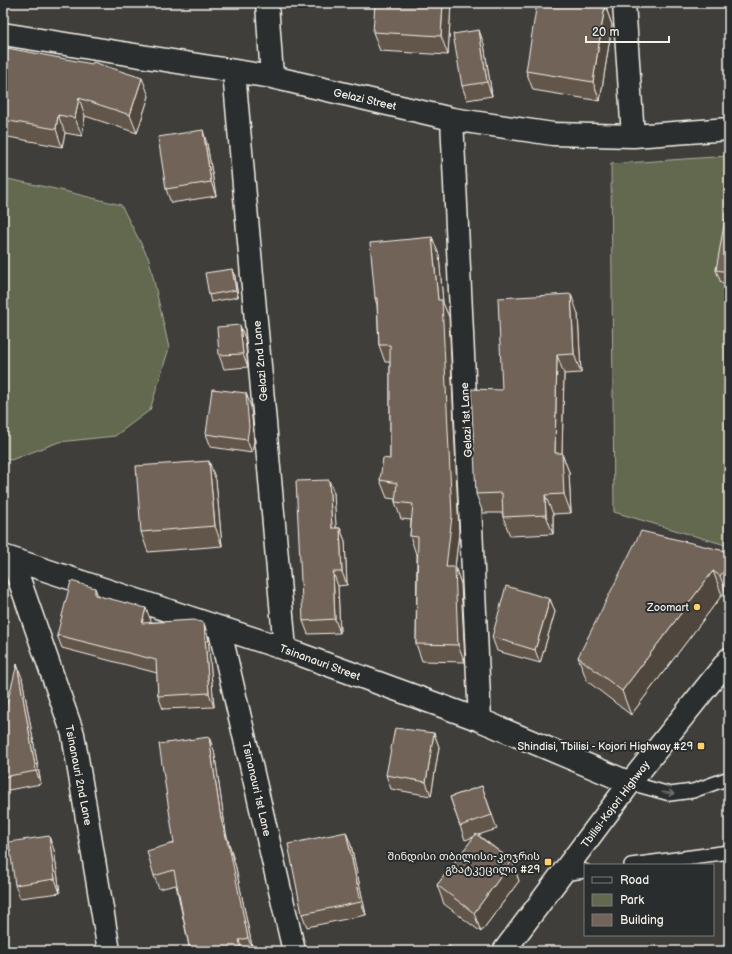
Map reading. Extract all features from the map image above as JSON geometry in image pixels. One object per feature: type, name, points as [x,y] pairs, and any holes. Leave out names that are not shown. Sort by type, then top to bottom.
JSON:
[{"type":"street","points":[[267,3],[272,77]]},
{"type":"street","points":[[624,3],[633,136]]},
{"type":"street","name":"Gelazi Street","points":[[3,34],[272,77],[452,119],[552,134],[633,136],[729,129]]},
{"type":"street","name":"Gelazi 2nd Lane","points":[[234,72],[285,649]]},
{"type":"street","name":"Gelazi 1st Lane","points":[[452,119],[480,720]]},
{"type":"street","name":"Tsinanauri Street","points":[[8,558],[219,626],[285,649],[480,720],[630,783]]},
{"type":"street","name":"Tsinanauri 2nd Lane","points":[[8,558],[73,734],[109,951]]},
{"type":"street","name":"Tsinanauri 1st Lane","points":[[219,626],[294,951]]},
{"type":"street","name":"Tbilisi-Kojori Highway","points":[[504,951],[630,783],[729,659]]},
{"type":"lane","points":[[630,783],[670,794],[693,791],[729,778]]},
{"type":"lane","points":[[638,864],[729,852]]},
{"type":"lane","points":[[562,874],[584,871]]},
{"type":"green space","points":[[729,156],[729,546],[614,512],[611,164]]},
{"type":"green space","points":[[3,178],[121,205],[149,259],[169,348],[150,410],[115,436],[59,442],[11,460],[3,458]]},
{"type":"building","points":[[375,3],[443,3],[441,36],[373,32]]},
{"type":"building","points":[[537,3],[592,3],[605,5],[593,82],[526,71]]},
{"type":"building","points":[[479,30],[487,82],[462,86],[453,34]]},
{"type":"building","points":[[7,48],[92,64],[93,62],[142,78],[130,115],[79,98],[75,118],[58,115],[56,129],[3,120],[3,69]]},
{"type":"building","points":[[203,130],[211,182],[166,189],[158,137]]},
{"type":"building","points":[[725,219],[729,219],[729,272],[716,270]]},
{"type":"building","points":[[432,237],[438,300],[442,300],[452,516],[446,567],[455,567],[458,645],[416,644],[418,537],[410,536],[413,504],[395,502],[397,483],[380,480],[383,458],[390,459],[390,345],[379,345],[377,298],[375,298],[370,243]]},
{"type":"building","points":[[232,269],[236,290],[209,295],[205,273]]},
{"type":"building","points":[[571,294],[574,354],[557,355],[555,453],[562,453],[564,494],[545,495],[546,515],[503,517],[502,493],[476,494],[471,389],[502,390],[498,298]]},
{"type":"building","points":[[240,325],[243,354],[219,355],[217,327]]},
{"type":"building","points":[[212,389],[246,393],[249,427],[247,440],[206,434]]},
{"type":"building","points":[[209,461],[215,526],[141,532],[136,466]]},
{"type":"building","points":[[329,480],[332,528],[340,528],[342,572],[333,572],[335,619],[303,621],[296,481]]},
{"type":"building","points":[[641,531],[729,552],[729,564],[720,576],[713,571],[622,691],[578,657]]},
{"type":"building","points":[[71,581],[95,588],[95,595],[146,608],[142,623],[194,620],[204,623],[209,693],[158,696],[156,660],[57,635]]},
{"type":"building","points":[[506,586],[550,599],[535,650],[492,637]]},
{"type":"building","points":[[17,664],[36,771],[3,777],[3,720]]},
{"type":"building","points":[[395,728],[434,733],[426,782],[386,775]]},
{"type":"building","points":[[209,737],[221,819],[231,855],[248,938],[239,940],[242,951],[190,951],[174,870],[154,876],[147,851],[174,843],[159,744]]},
{"type":"building","points":[[482,786],[492,815],[460,826],[450,797]]},
{"type":"building","points":[[346,832],[361,902],[302,914],[288,844]]},
{"type":"building","points":[[476,834],[512,861],[474,913],[437,885]]},
{"type":"building","points":[[49,836],[55,879],[15,885],[9,842]]},
{"type":"building","points":[[448,945],[455,951],[444,951]]},
{"type":"place","name":"Zoomart","points":[[697,607]]},
{"type":"place","name":"Shindisi, Tbilisi - Kojori Highway #29","points":[[701,746]]},
{"type":"place","name":"შინდისი თბილისი-კოჯრის გზატკეცილი #29","points":[[548,862]]}]
